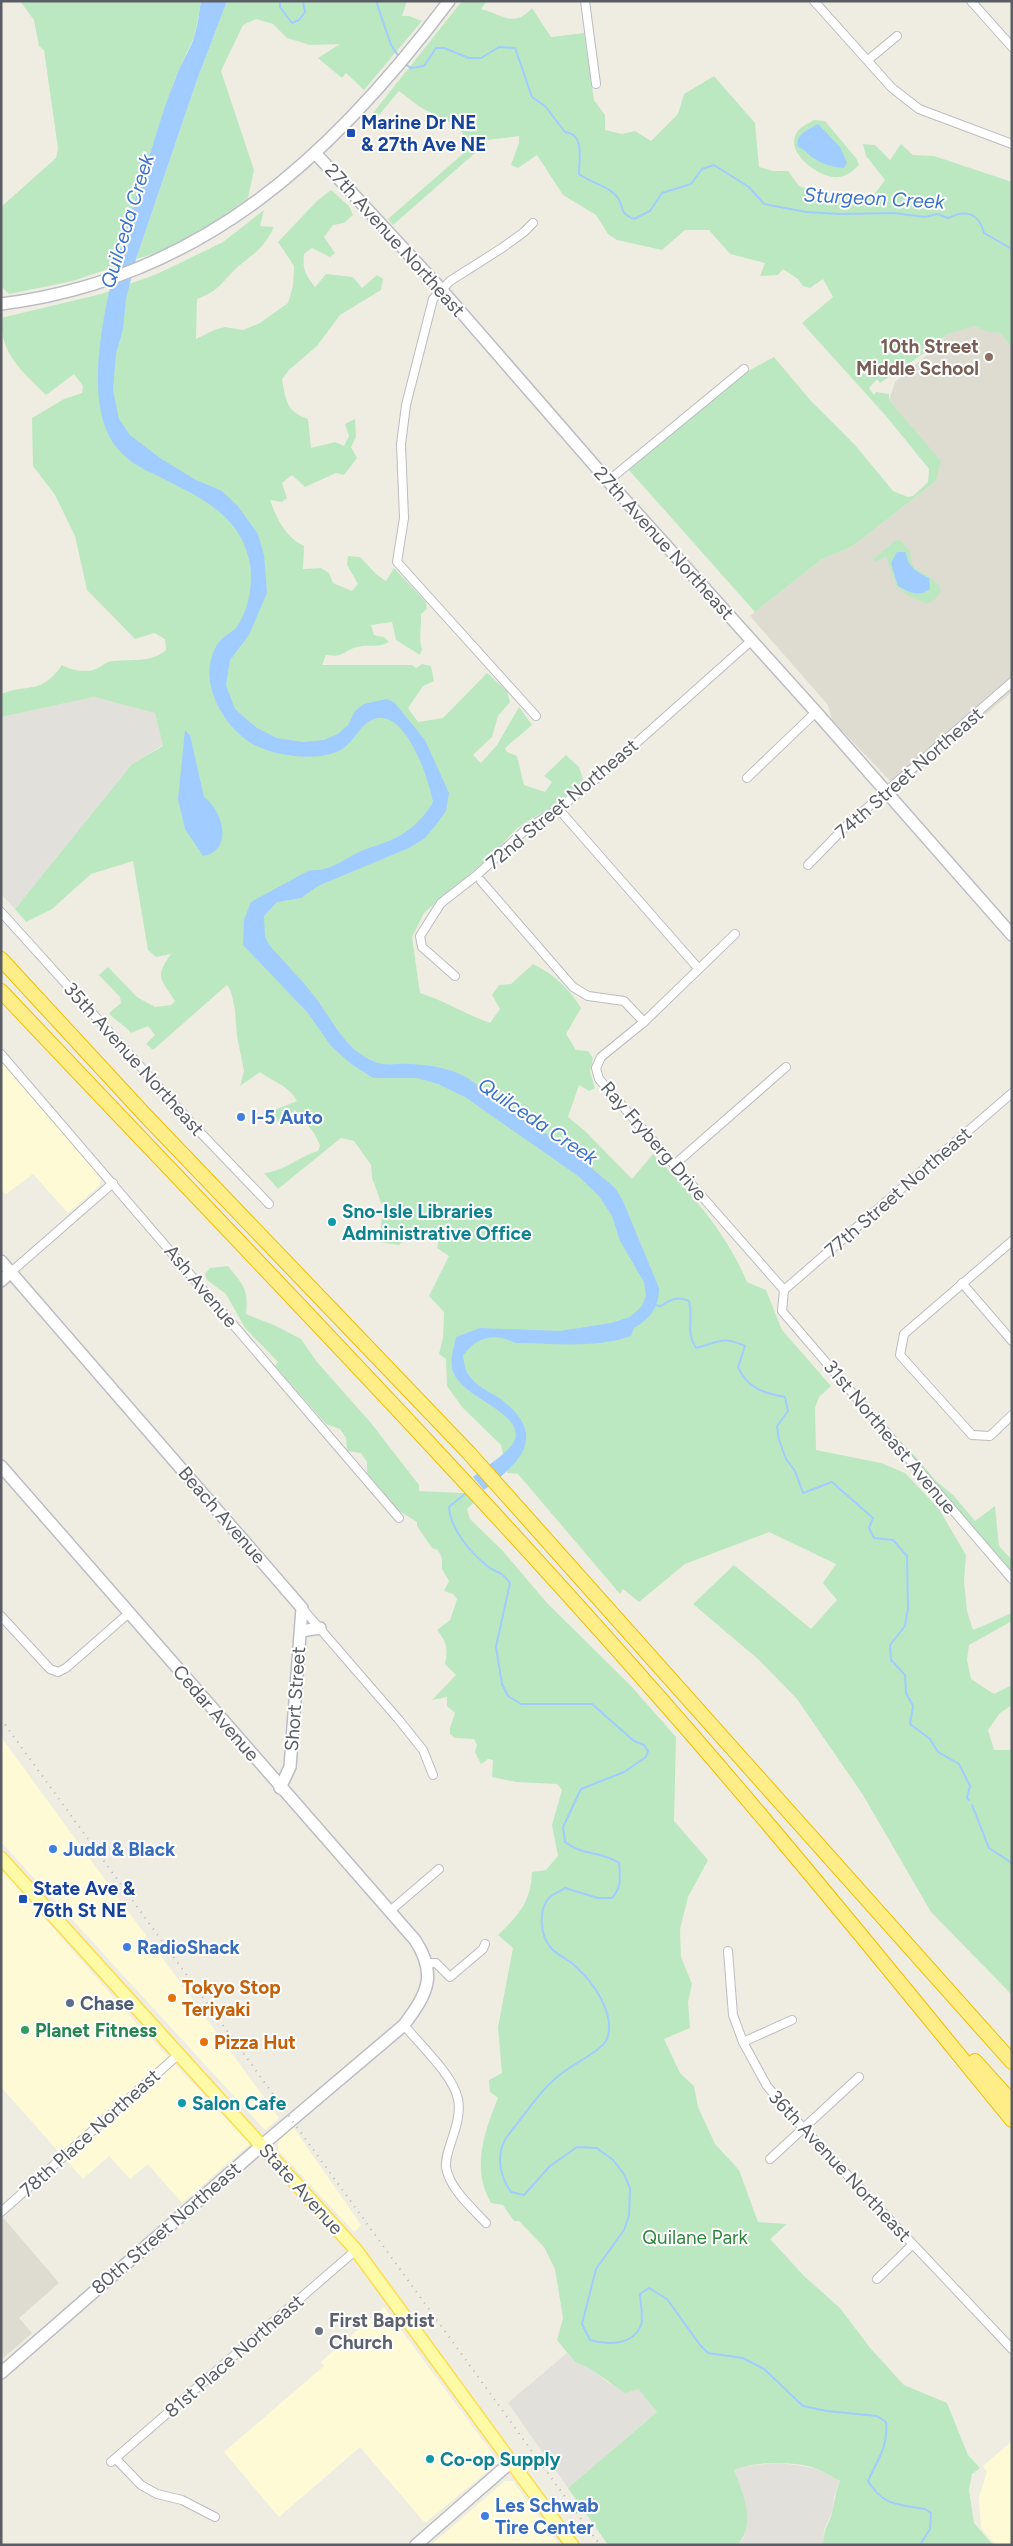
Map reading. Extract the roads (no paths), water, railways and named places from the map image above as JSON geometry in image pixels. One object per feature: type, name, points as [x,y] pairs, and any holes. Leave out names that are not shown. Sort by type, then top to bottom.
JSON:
[{"type":"highway","points":[[1,960],[145,1115],[468,1452],[617,1616],[1012,2062]]},
{"type":"highway","points":[[1,991],[461,1479],[705,1749],[849,1920],[1012,2120]]},
{"type":"highway","points":[[849,1920],[1012,2102]]},
{"type":"highway","points":[[920,1958],[1012,2050]]},
{"type":"main road","name":"State Avenue","points":[[1,1858],[356,2250],[572,2545]]},
{"type":"street","points":[[1,304],[56,296],[127,275],[195,242],[261,198],[315,153],[379,88],[449,1]]},
{"type":"street","points":[[585,1],[596,84]]},
{"type":"street","points":[[814,1],[892,88],[919,109],[1012,144]]},
{"type":"street","points":[[971,1],[1012,46]]},
{"type":"street","points":[[868,60],[897,36]]},
{"type":"street","name":"27th Avenue Northeast","points":[[315,153],[441,289],[608,481],[752,640],[1012,935]]},
{"type":"street","points":[[533,223],[524,232],[441,289],[431,306],[406,405],[401,444],[404,518],[397,562],[536,716]]},
{"type":"street","points":[[608,481],[744,369]]},
{"type":"street","name":"72nd Street Northeast","points":[[455,976],[422,947],[420,936],[441,903],[477,876],[524,831],[558,809],[597,778],[752,640]]},
{"type":"street","name":"74th Street Northeast","points":[[808,865],[844,828],[887,793],[1012,682]]},
{"type":"street","points":[[747,778],[816,712]]},
{"type":"street","points":[[562,813],[698,968]]},
{"type":"street","points":[[481,881],[573,987],[588,996],[624,1001],[644,1022]]},
{"type":"street","name":"35th Avenue Northeast","points":[[1,912],[197,1129],[269,1204]]},
{"type":"street","name":"Ray Fryberg Drive","points":[[734,934],[644,1022],[601,1057],[596,1068],[600,1079],[784,1290]]},
{"type":"street","name":"Ash Avenue","points":[[1,1054],[399,1518]]},
{"type":"street","points":[[674,1165],[786,1067]]},
{"type":"street","name":"77th Street Northeast","points":[[784,1290],[1012,1093]]},
{"type":"street","points":[[1,1281],[113,1183]]},
{"type":"street","points":[[1012,1240],[904,1334],[900,1356],[972,1435],[990,1436],[1012,1415]]},
{"type":"street","name":"Beach Avenue","points":[[1,1261],[320,1628],[422,1750],[433,1775]]},
{"type":"street","points":[[962,1284],[1012,1341]]},
{"type":"street","name":"31st Northeast Avenue","points":[[784,1290],[782,1310],[1012,1579]]},
{"type":"street","name":"Cedar Avenue","points":[[1,1466],[280,1788],[415,1940],[427,1963]]},
{"type":"street","name":"Short Street","points":[[280,1788],[290,1767],[302,1608]]},
{"type":"street","points":[[1,1616],[50,1669],[58,1672],[66,1668],[129,1613]]},
{"type":"street","points":[[301,1631],[320,1628]]},
{"type":"street","points":[[390,1911],[439,1869]]},
{"type":"street","points":[[427,1963],[436,1963],[450,1977],[483,1949],[485,1944]]},
{"type":"street","name":"36th Avenue Northeast","points":[[728,1951],[733,2015],[743,2042],[767,2086],[803,2128],[1012,2349]]},
{"type":"street","name":"80th Street Northeast","points":[[1,2373],[261,2146],[404,2025],[425,1993],[428,1982],[427,1963]]},
{"type":"street","points":[[743,2042],[792,2020]]},
{"type":"street","points":[[404,2025],[454,2086],[458,2101],[458,2125],[446,2165],[455,2187],[486,2223]]},
{"type":"street","name":"78th Place Northeast","points":[[1,2212],[179,2054]]},
{"type":"street","points":[[770,2159],[859,2077]]},
{"type":"street","points":[[876,2279],[912,2244]]},
{"type":"street","name":"81st Place Northeast","points":[[216,2517],[182,2500],[157,2494],[141,2485],[114,2460],[356,2250]]},
{"type":"street","points":[[416,2545],[511,2462]]},
{"type":"water","name":"Quilceda Creek","points":[[201,1],[227,1],[197,80],[136,259],[126,299],[123,329],[116,354],[113,390],[119,419],[130,435],[160,458],[196,480],[222,491],[237,505],[258,534],[264,555],[267,593],[249,635],[230,660],[226,685],[235,709],[257,728],[277,738],[303,742],[324,740],[338,734],[348,725],[355,711],[364,704],[386,699],[394,702],[425,740],[449,793],[446,811],[425,838],[409,848],[318,886],[301,898],[277,902],[264,916],[265,937],[270,946],[315,997],[347,1042],[363,1056],[382,1064],[420,1065],[450,1070],[468,1078],[575,1154],[615,1188],[623,1201],[659,1288],[655,1307],[645,1321],[634,1328],[631,1336],[603,1343],[588,1344],[515,1343],[493,1337],[473,1344],[463,1356],[468,1374],[475,1382],[502,1400],[516,1413],[524,1425],[526,1437],[524,1448],[518,1459],[484,1490],[473,1477],[509,1449],[515,1439],[515,1429],[500,1412],[465,1388],[457,1378],[452,1368],[452,1352],[456,1337],[480,1328],[560,1331],[611,1323],[630,1317],[641,1307],[646,1296],[644,1282],[620,1241],[612,1216],[599,1196],[578,1176],[465,1097],[438,1084],[417,1078],[373,1078],[351,1064],[331,1046],[308,1013],[243,945],[244,920],[251,902],[310,870],[330,867],[361,851],[396,838],[418,821],[433,802],[422,765],[408,737],[389,720],[379,718],[373,720],[363,727],[342,749],[321,756],[309,757],[283,754],[260,748],[251,743],[230,724],[214,698],[210,684],[210,669],[212,655],[219,642],[236,628],[247,605],[251,572],[245,547],[238,532],[216,509],[203,500],[141,468],[126,457],[117,448],[104,422],[98,389],[99,351],[114,271],[167,102],[177,74],[193,40]]},
{"type":"water","points":[[818,124],[840,147],[847,163],[844,168],[822,163],[798,147],[800,136],[806,130]]},
{"type":"water","points":[[897,552],[906,552],[908,562],[917,571],[929,578],[930,589],[918,594],[898,586],[891,563]]},
{"type":"water","points":[[185,730],[190,735],[204,797],[216,811],[222,830],[222,839],[219,846],[213,853],[203,856],[185,829],[178,799]]},
{"type":"waterway","name":"Sturgeon Creek","points":[[280,1],[280,7],[292,23],[299,20],[305,12],[303,1]]},
{"type":"waterway","name":"Sturgeon Creek","points":[[376,1],[391,45],[399,57]]},
{"type":"waterway","name":"Sturgeon Creek","points":[[405,64],[411,68],[424,66],[436,48],[444,48],[469,58],[481,58],[499,47],[515,48],[532,97],[545,106],[565,132],[576,137],[580,148],[579,174],[610,190],[618,198],[624,212],[634,219],[650,211],[662,193],[691,184],[702,169],[714,165],[749,187],[764,204],[806,212],[840,214],[893,213],[925,217],[937,214],[948,218],[966,214],[975,217],[979,221],[984,233],[1012,249]]},
{"type":"waterway","points":[[655,1305],[661,1306],[671,1300],[678,1299],[689,1301],[691,1314],[690,1331],[696,1348],[725,1340],[745,1346],[738,1367],[746,1380],[763,1391],[785,1397],[788,1411],[777,1426],[779,1440],[786,1459],[795,1471],[803,1493],[832,1482],[873,1518],[869,1528],[874,1538],[893,1540],[907,1556],[908,1608],[905,1626],[890,1645],[891,1660],[905,1675],[906,1693],[913,1706],[910,1724],[930,1739],[938,1752],[959,1764],[970,1786],[967,1798],[969,1800]]},
{"type":"waterway","name":"Quilceda Creek","points":[[466,1493],[449,1507],[453,1523],[462,1539],[480,1560],[489,1568],[501,1574],[510,1583],[496,1647],[502,1684],[508,1696],[521,1704],[592,1704],[634,1741],[644,1745],[648,1751],[646,1757],[624,1772],[581,1789],[563,1827],[565,1842],[585,1852],[606,1857],[619,1863],[619,1886],[612,1898],[598,1898],[565,1888],[549,1898],[545,1903],[542,1916],[544,1937],[547,1943],[589,1980],[606,2009],[609,2029],[605,2043],[549,2084],[506,2138],[500,2155],[502,2175],[511,2192],[524,2195],[550,2166],[577,2147],[597,2148],[613,2160],[624,2174],[630,2188],[629,2216],[624,2230],[596,2269],[582,2324],[590,2340],[611,2343],[632,2337],[642,2322],[640,2294],[649,2288],[667,2299],[700,2345],[708,2353],[743,2358],[764,2369],[803,2406],[827,2411],[877,2416],[886,2422],[885,2439],[884,2446],[868,2481],[880,2496],[886,2500],[899,2505],[925,2509],[931,2513],[930,2529],[920,2545]]},
{"type":"waterway","points":[[972,1805],[989,1848],[1012,1863]]},
{"type":"railway","points":[[1,1719],[600,2545]]},
{"type":"place","name":"Marine Dr NE & 27th Ave NE","points":[[351,133]]},
{"type":"place","name":"10th Street Middle School","points":[[989,357]]},
{"type":"place","name":"I-5 Auto","points":[[241,1117]]},
{"type":"place","name":"Sno-Isle Libraries Administrative Office","points":[[332,1222]]},
{"type":"place","name":"Judd & Black","points":[[53,1849]]},
{"type":"place","name":"State Ave & 76th St NE","points":[[23,1899]]},
{"type":"place","name":"RadioShack","points":[[127,1947]]},
{"type":"place","name":"Tokyo Stop Teriyaki","points":[[172,1998]]},
{"type":"place","name":"Chase","points":[[70,2003]]},
{"type":"place","name":"Planet Fitness","points":[[25,2030]]},
{"type":"place","name":"Pizza Hut","points":[[204,2042]]},
{"type":"place","name":"Salon Cafe","points":[[182,2103]]},
{"type":"place","name":"First Baptist Church","points":[[319,2331]]},
{"type":"place","name":"Co-op Supply","points":[[430,2459]]},
{"type":"place","name":"Les Schwab Tire Center","points":[[485,2516]]},
{"type":"park label","name":"Quilane Park","points":[[695,2237]]}]
